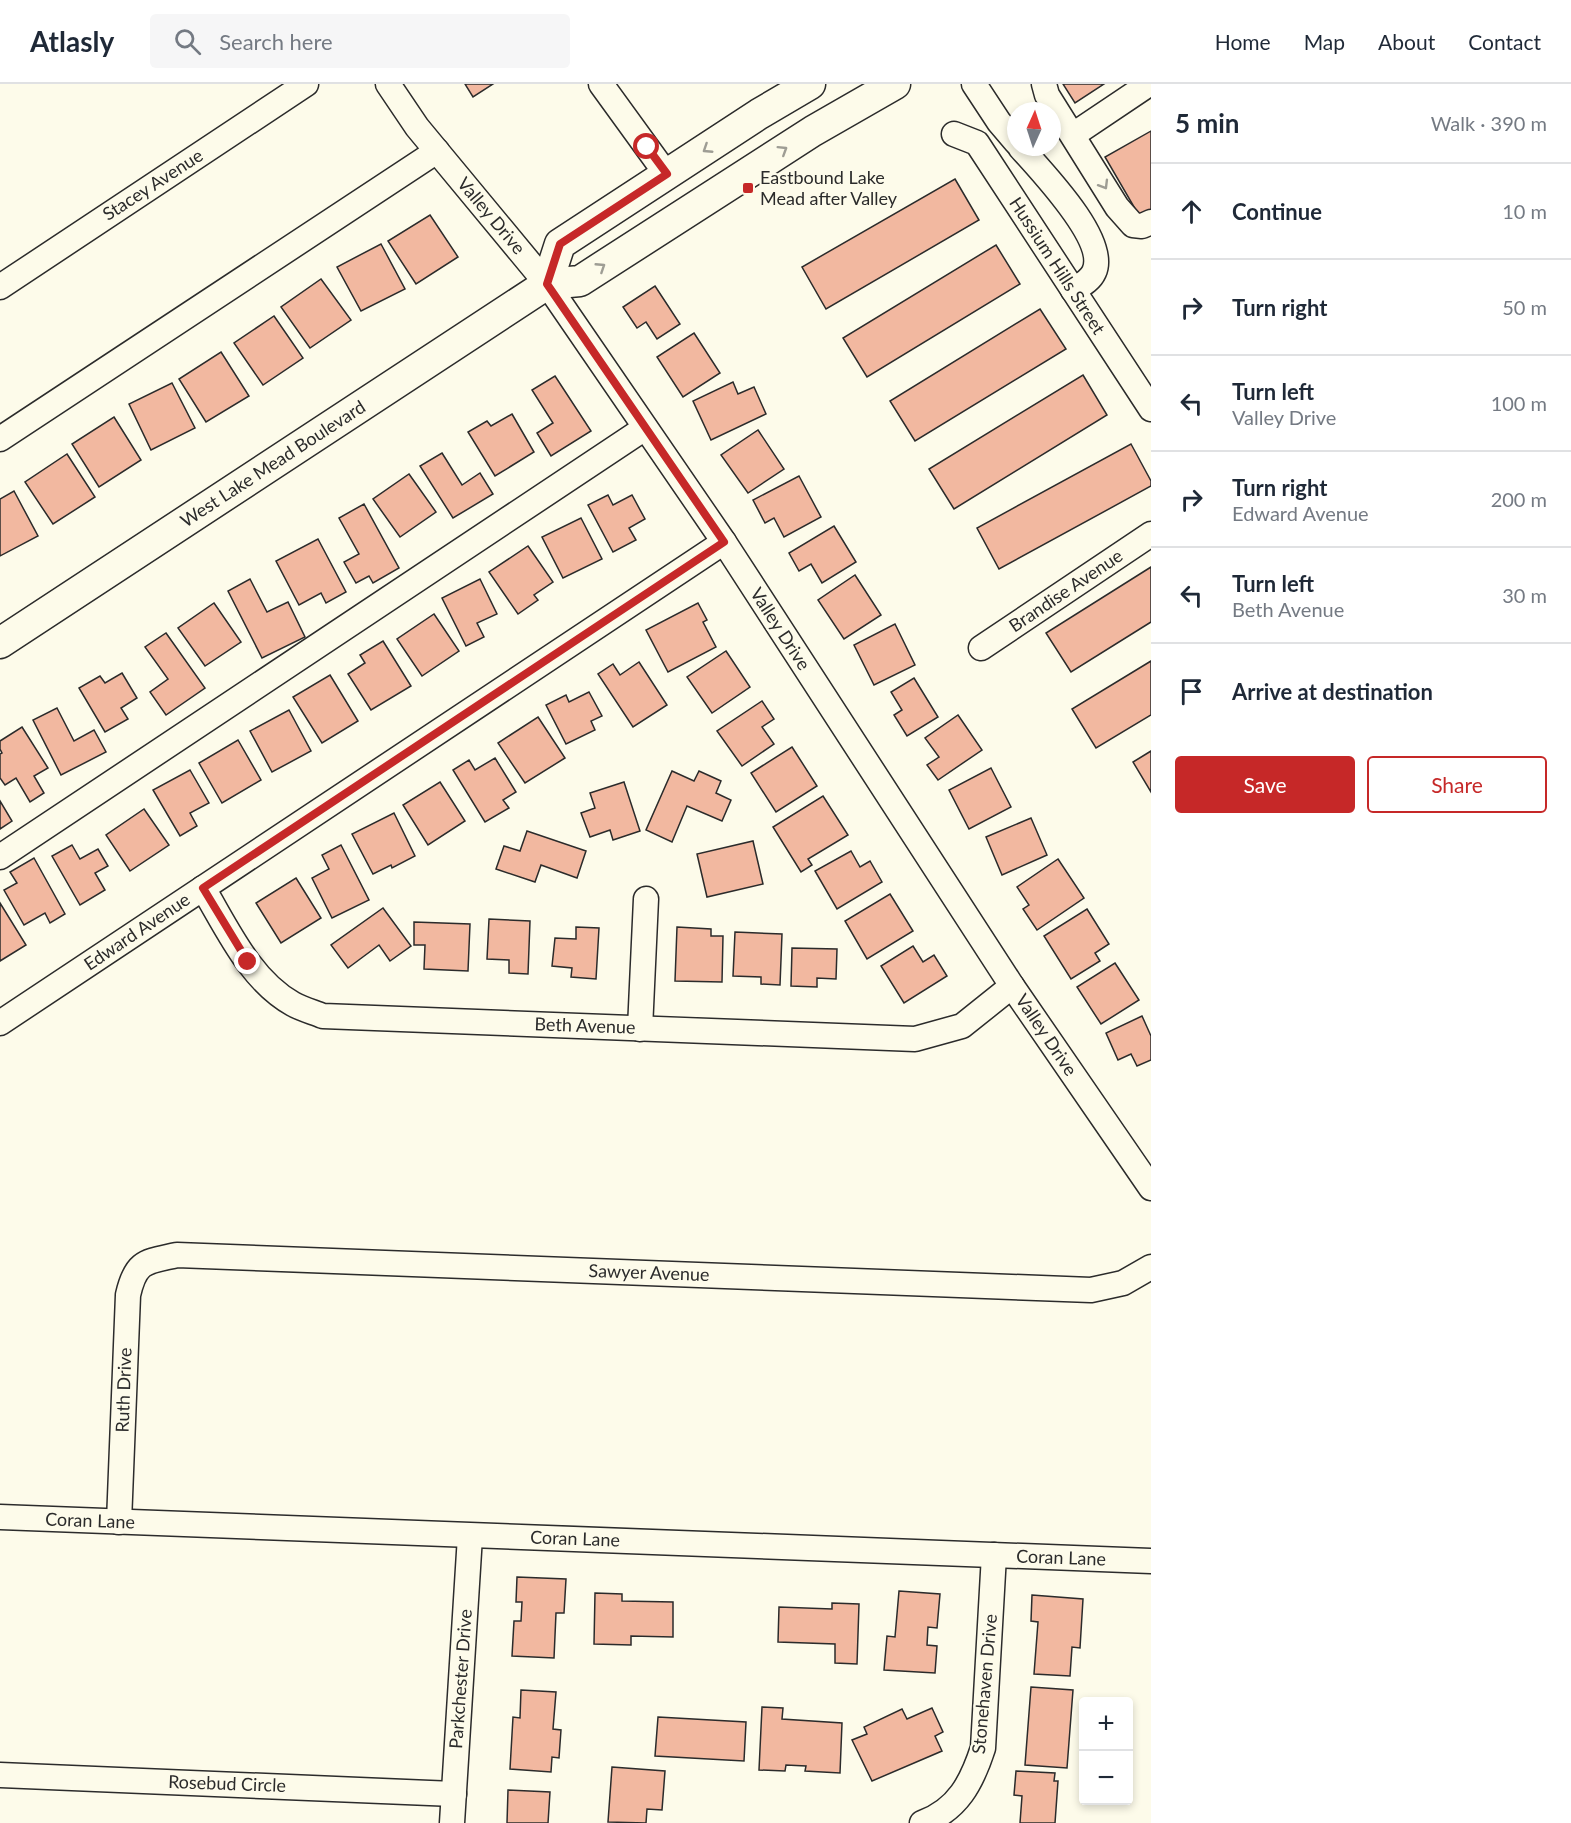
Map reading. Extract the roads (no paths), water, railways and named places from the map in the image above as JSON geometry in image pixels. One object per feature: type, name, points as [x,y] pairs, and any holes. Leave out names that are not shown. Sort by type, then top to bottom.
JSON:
[{"type":"main road","points":[[547,284],[560,244],[759,114],[810,84]]},
{"type":"main road","name":"West Lake Mead Boulevard","points":[[0,644],[547,284],[580,280],[813,131],[895,84]]},
{"type":"street","name":"Stacey Avenue","points":[[0,287],[306,84]]},
{"type":"street","name":"Valley Drive","points":[[388,84],[417,127],[547,284],[724,542],[1012,986],[1151,1188]]},
{"type":"street","points":[[601,84],[667,174]]},
{"type":"street","points":[[974,84],[1007,131]]},
{"type":"street","points":[[1044,84],[1047,95],[1117,207],[1129,222],[1142,226],[1151,222]]},
{"type":"street","points":[[1073,135],[1149,84]]},
{"type":"street","name":"Hussium Hills Street","points":[[954,134],[977,143],[1151,410]]},
{"type":"street","points":[[0,439],[437,151]]},
{"type":"street","points":[[1028,156],[1060,193],[1092,238],[1097,256],[1094,272],[1086,282],[1073,290]]},
{"type":"street","points":[[0,857],[645,428]]},
{"type":"street","name":"Brandise Avenue","points":[[981,648],[1151,534]]},
{"type":"street","name":"Edward Avenue","points":[[0,1023],[724,542]]},
{"type":"street","name":"Beth Avenue","points":[[203,888],[248,962],[268,985],[292,1004],[323,1016],[915,1039],[962,1026],[1012,986]]},
{"type":"street","points":[[640,1029],[646,899]]},
{"type":"street","name":"Sawyer Avenue","points":[[144,1263],[177,1255],[1091,1290],[1123,1283],[1151,1267]]},
{"type":"street","name":"Ruth Drive","points":[[119,1522],[128,1295],[132,1278],[144,1263]]},
{"type":"street","name":"Coran Lane","points":[[0,1517],[1151,1561]]},
{"type":"street","name":"Parkchester Drive","points":[[452,1823],[470,1536]]},
{"type":"street","name":"Stonehaven Drive","points":[[930,1822],[957,1800],[973,1778],[983,1748],[994,1555]]},
{"type":"street","name":"Rosebud Circle","points":[[0,1775],[454,1794]]},
{"type":"place","name":"Eastbound Lake Mead after Valley","points":[[748,188]]}]
